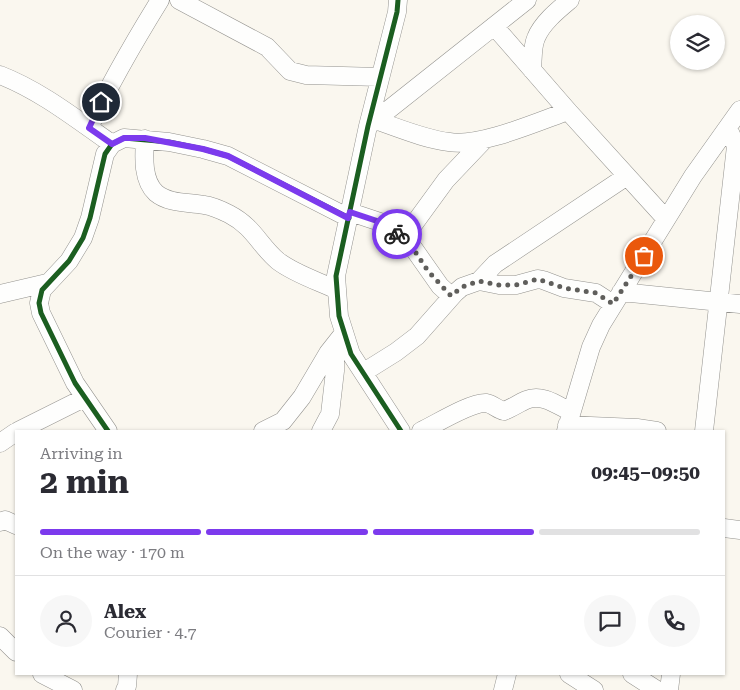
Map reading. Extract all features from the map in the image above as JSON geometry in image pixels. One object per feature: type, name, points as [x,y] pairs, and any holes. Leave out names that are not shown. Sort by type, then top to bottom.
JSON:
[{"type":"street","points":[[89,128],[107,89],[140,30],[160,0]]},
{"type":"street","points":[[179,0],[267,47],[286,68],[294,73],[380,77]]},
{"type":"street","points":[[322,430],[330,414],[339,339],[336,276],[372,123],[380,77],[397,12],[398,0]]},
{"type":"street","points":[[372,123],[527,0]]},
{"type":"street","points":[[532,70],[535,39],[544,25],[570,0]]},
{"type":"street","points":[[494,26],[666,219]]},
{"type":"street","points":[[0,75],[51,102],[112,144]]},
{"type":"street","points":[[568,423],[591,347],[601,325],[666,219],[740,110]]},
{"type":"street","points":[[372,123],[451,143],[470,142],[568,111]]},
{"type":"street","points":[[704,430],[738,146],[728,128]]},
{"type":"street","points":[[107,430],[75,383],[41,313],[39,297],[47,283],[69,261],[83,238],[90,218],[105,154],[112,144],[124,138],[145,138],[203,149],[228,156],[349,215],[380,222],[414,250],[440,286],[451,296]]},
{"type":"street","points":[[145,138],[146,172],[150,184],[157,194],[167,199],[205,205],[235,217],[250,229],[278,261],[337,290]]},
{"type":"street","points":[[403,239],[446,180],[486,138]]},
{"type":"street","points":[[364,372],[417,336],[451,296],[462,287],[479,281],[495,264],[627,176]]},
{"type":"street","points":[[479,281],[499,285],[516,285],[538,279],[564,288],[617,298],[740,304]]},
{"type":"street","points":[[0,294],[47,283]]},
{"type":"street","points":[[339,339],[364,372],[399,430]]},
{"type":"street","points":[[266,430],[283,421],[302,397],[328,353],[339,339]]},
{"type":"street","points":[[423,430],[474,406],[486,403],[504,411],[533,397],[542,398],[568,423],[650,430]]},
{"type":"street","points":[[21,430],[84,398]]},
{"type":"street","points":[[0,443],[15,433]]},
{"type":"street","points":[[0,522],[5,520],[15,525]]},
{"type":"street","points":[[725,528],[740,530]]},
{"type":"street","points":[[0,636],[15,651]]},
{"type":"street","points":[[44,675],[73,690]]},
{"type":"street","points":[[125,690],[128,686],[128,675]]},
{"type":"street","points":[[503,690],[507,675]]},
{"type":"street","points":[[571,675],[594,690]]},
{"type":"street","points":[[634,675],[657,690]]},
{"type":"street","points":[[669,690],[671,675]]},
{"type":"cycle path","points":[[398,0],[397,12],[368,126],[336,276],[339,316],[351,354],[400,430]]},
{"type":"cycle path","points":[[107,430],[75,383],[41,313],[39,303],[42,290],[69,261],[83,238],[90,218],[105,154],[112,144],[124,138],[169,142],[228,156],[349,218]]},
{"type":"way so far","points":[[397,234],[414,250],[440,286],[451,296],[462,287],[479,281],[499,285],[516,285],[538,279],[564,288],[596,293],[613,304],[644,256]]},
{"type":"route","points":[[101,102],[89,128],[112,144],[124,138],[145,138],[203,149],[228,156],[348,218],[350,212],[380,222],[397,234]]}]
